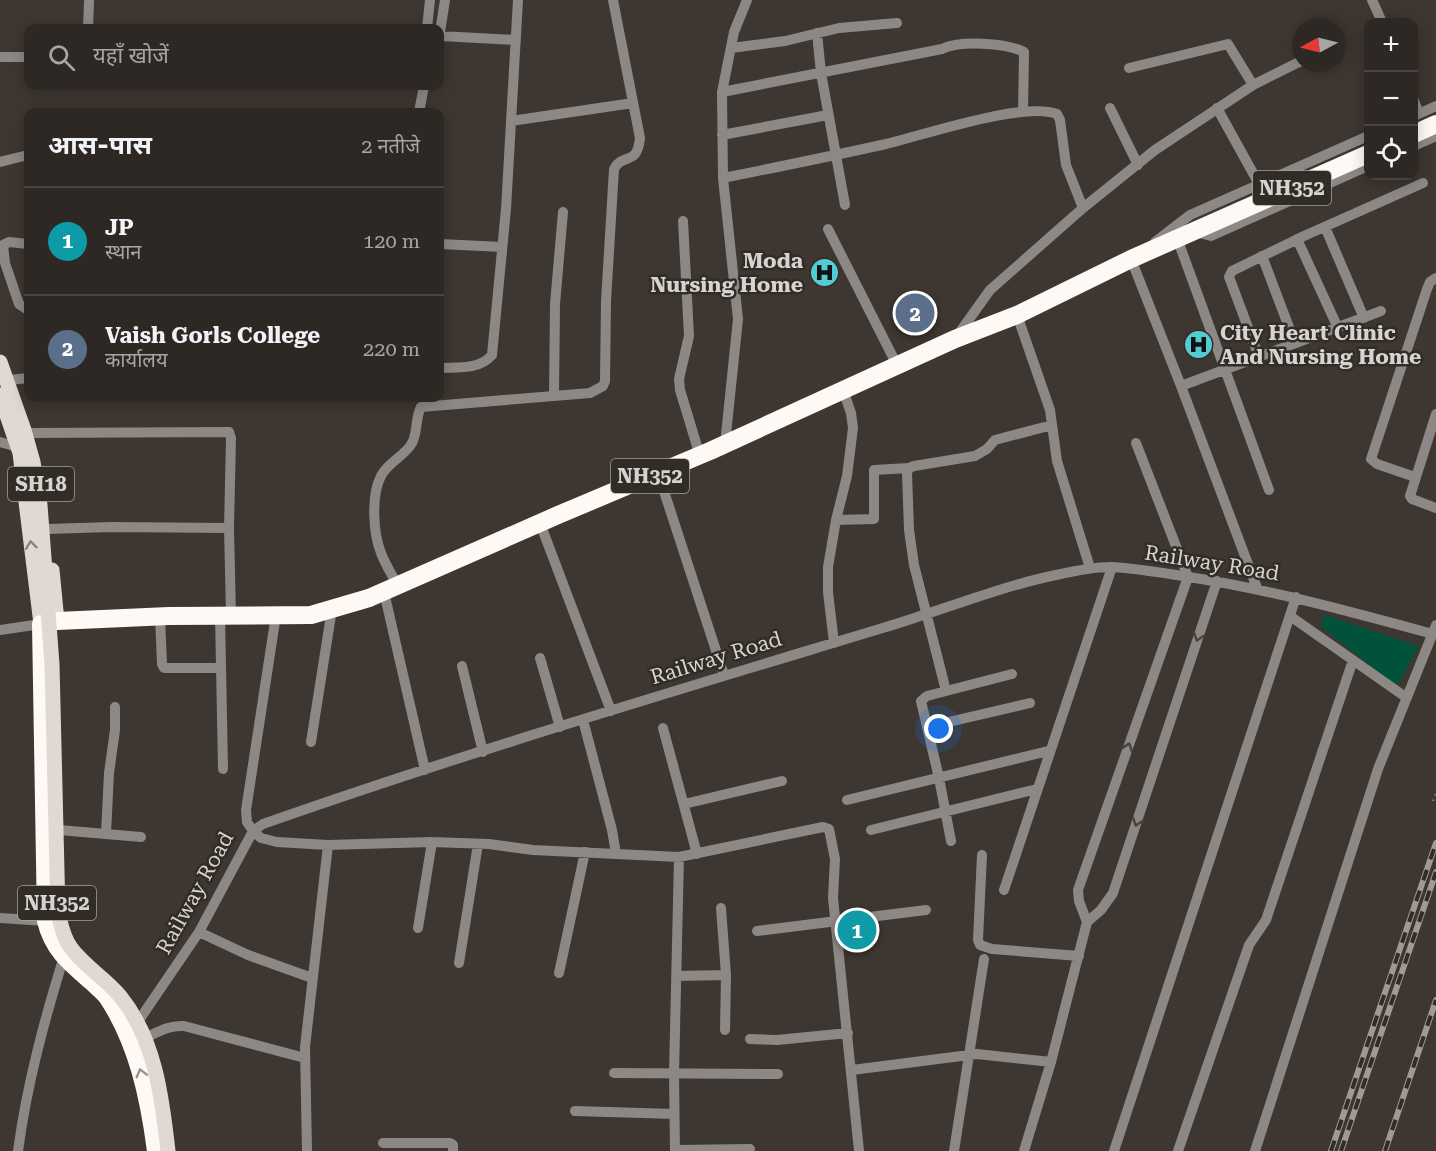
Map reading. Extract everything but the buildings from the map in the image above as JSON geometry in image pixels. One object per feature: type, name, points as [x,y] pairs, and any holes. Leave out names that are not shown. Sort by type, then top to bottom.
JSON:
[{"type":"highway","points":[[1418,132],[1436,124]]},
{"type":"highway","name":"NH352","points":[[49,622],[160,616],[311,615],[391,589],[699,456],[955,339],[1017,315],[1185,234],[1364,156]]},
{"type":"highway","name":"NH352","points":[[49,622],[59,830],[58,921],[67,949]]},
{"type":"highway","name":"NH352","points":[[49,622],[46,921],[50,937],[67,949],[151,1050],[164,1109],[169,1151]]},
{"type":"highway","name":"NH352","points":[[137,1032],[136,1054],[150,1108],[156,1151]]},
{"type":"main road","name":"SH18","points":[[0,352],[36,452],[47,529],[49,622]]},
{"type":"main road","points":[[0,362],[33,462],[40,506],[52,664],[57,902],[62,932],[71,948],[120,996],[145,1040],[160,1090],[169,1151]]},
{"type":"main road","name":"SH18","points":[[0,395],[18,447],[49,622]]},
{"type":"street","points":[[88,24],[89,0]]},
{"type":"street","points":[[427,24],[430,0]]},
{"type":"street","points":[[441,24],[445,0]]},
{"type":"street","points":[[444,368],[475,366],[487,362],[492,355],[512,121],[518,0]]},
{"type":"street","points":[[425,770],[391,589],[380,551],[375,518],[375,491],[386,469],[411,446],[415,438],[418,411],[421,407],[590,393],[598,390],[605,381],[606,301],[614,169],[619,162],[636,155],[640,138],[612,0]]},
{"type":"street","points":[[725,444],[738,319],[723,178],[722,92],[734,32],[747,0]]},
{"type":"street","points":[[1372,0],[1380,18]]},
{"type":"street","points":[[731,48],[785,41],[848,27],[897,23]]},
{"type":"street","points":[[817,33],[821,73],[845,205]]},
{"type":"street","points":[[444,34],[516,40]]},
{"type":"street","points":[[722,92],[942,50],[954,44],[1021,50],[1025,56],[1023,112]]},
{"type":"street","points":[[1129,68],[1228,44],[1253,85]]},
{"type":"street","points":[[0,57],[24,57]]},
{"type":"street","points":[[955,339],[990,290],[1083,208],[1155,150],[1253,85],[1292,66]]},
{"type":"street","points":[[420,108],[423,90]]},
{"type":"street","points":[[512,121],[633,103]]},
{"type":"street","points":[[1418,114],[1436,106]]},
{"type":"street","points":[[1110,108],[1138,165]]},
{"type":"street","points":[[1217,108],[1259,184]]},
{"type":"street","points":[[723,178],[835,155],[1003,114],[1044,111],[1058,114],[1066,165],[1083,208]]},
{"type":"street","points":[[722,135],[828,114]]},
{"type":"street","points":[[1418,144],[1436,136]]},
{"type":"street","points":[[1148,251],[1156,241],[1190,215],[1364,138]]},
{"type":"street","points":[[0,162],[24,156]]},
{"type":"street","points":[[1269,490],[1225,370],[1185,234],[1211,236],[1364,168]]},
{"type":"street","points":[[1259,357],[1229,277],[1232,271],[1423,183]]},
{"type":"street","points":[[554,396],[555,304],[563,212]]},
{"type":"street","points":[[683,221],[689,336],[679,379],[699,456]]},
{"type":"street","points":[[1326,227],[1364,318]]},
{"type":"street","points":[[828,230],[897,365]]},
{"type":"street","points":[[1298,239],[1338,328]]},
{"type":"street","points":[[24,244],[9,242],[3,245],[5,263],[19,304],[24,307]]},
{"type":"street","points":[[444,244],[502,247]]},
{"type":"street","points":[[1262,256],[1295,343]]},
{"type":"street","points":[[1131,259],[1257,588]]},
{"type":"street","points":[[1415,477],[1377,464],[1371,459],[1427,289],[1430,282],[1436,278]]},
{"type":"street","points":[[1181,386],[1382,311]]},
{"type":"street","points":[[1017,315],[1050,410],[1056,461],[1090,568]]},
{"type":"street","points":[[10,380],[24,378]]},
{"type":"street","points":[[834,642],[828,592],[828,567],[847,476],[853,428],[851,413],[843,390]]},
{"type":"street","points":[[1436,414],[1410,496],[1412,500],[1436,508]]},
{"type":"street","points":[[836,520],[874,519],[874,470],[909,468],[930,462],[975,456],[987,449],[995,440],[1052,425]]},
{"type":"street","points":[[29,433],[223,430],[229,432],[231,438],[229,528],[221,668],[223,769]]},
{"type":"street","points":[[0,442],[36,452]]},
{"type":"street","points":[[1024,1151],[1051,1062],[1087,922],[1079,901],[1078,890],[1188,577],[1136,443]]},
{"type":"street","points":[[909,468],[906,482],[914,565],[946,691]]},
{"type":"street","points":[[658,473],[724,675]]},
{"type":"street","points":[[540,523],[611,711]]},
{"type":"street","points":[[47,529],[111,526],[229,528]]},
{"type":"street","points":[[1004,890],[1048,752],[1112,567]]},
{"type":"street","name":"Railway Road","points":[[137,1032],[199,932],[253,831],[263,824],[560,727],[926,615],[1023,582],[1090,568],[1112,567],[1257,588],[1434,630]]},
{"type":"street","points":[[1087,922],[1101,910],[1113,893],[1216,581]]},
{"type":"street","points":[[1114,1151],[1296,597]]},
{"type":"street","points":[[311,742],[332,609]]},
{"type":"street","points":[[276,615],[246,810],[247,822],[261,838],[278,842],[328,845],[432,842],[533,850],[679,857],[827,827],[831,832],[835,859],[833,890],[859,1151]]},
{"type":"street","points":[[160,616],[164,668],[221,668]]},
{"type":"street","points":[[1290,616],[1407,698]]},
{"type":"street","points":[[0,630],[49,622]]},
{"type":"street","points":[[1254,1151],[1378,770],[1434,630]]},
{"type":"street","points":[[540,658],[560,727]]},
{"type":"street","points":[[1178,1151],[1249,945],[1266,920],[1353,660]]},
{"type":"street","points":[[462,666],[483,752]]},
{"type":"street","points":[[951,841],[921,701],[927,696],[1012,674]]},
{"type":"street","points":[[927,727],[1030,703]]},
{"type":"street","points":[[106,834],[115,707]]},
{"type":"street","points":[[583,720],[612,830],[616,854]]},
{"type":"street","points":[[663,728],[697,854]]},
{"type":"street","points":[[847,800],[1048,752]]},
{"type":"street","points":[[684,804],[783,781]]},
{"type":"street","points":[[871,830],[1037,789]]},
{"type":"street","points":[[59,830],[141,837]]},
{"type":"street","points":[[418,928],[432,842]]},
{"type":"street","points":[[459,963],[478,844]]},
{"type":"street","points":[[307,1151],[305,1058],[328,845]]},
{"type":"street","points":[[559,973],[585,852]]},
{"type":"street","points":[[982,855],[978,940],[980,945],[992,949],[1079,956]]},
{"type":"street","points":[[679,857],[674,1074],[675,1150],[750,1149]]},
{"type":"street","points":[[721,908],[726,975],[725,1030]]},
{"type":"street","points":[[757,931],[926,910]]},
{"type":"street","points":[[0,918],[46,921]]},
{"type":"street","points":[[199,932],[240,951],[312,978]]},
{"type":"street","points":[[18,1151],[26,1099],[41,1034],[67,949]]},
{"type":"street","points":[[954,1151],[984,959]]},
{"type":"street","points":[[677,976],[726,975]]},
{"type":"street","points":[[137,1032],[174,1025],[184,1026],[305,1058]]},
{"type":"street","points":[[750,1039],[777,1040],[848,1033]]},
{"type":"street","points":[[852,1070],[989,1054],[1051,1062]]},
{"type":"street","points":[[614,1073],[778,1074]]},
{"type":"street","points":[[575,1111],[674,1114]]},
{"type":"street","points":[[383,1143],[450,1143],[453,1145],[453,1151]]},
{"type":"path","points":[[1433,801],[1436,793]]},
{"type":"green space","points":[[1324,615],[1419,646],[1397,686],[1321,627]]},
{"type":"railway","points":[[1331,1151],[1436,843]]},
{"type":"railway","points":[[1341,1151],[1436,872]]},
{"type":"railway","points":[[1385,1151],[1436,1000]]},
{"type":"place","name":"Moda Nursing Home","points":[[824,273]]},
{"type":"place","name":"Vaish Gorls College","points":[[915,313]]},
{"type":"place","name":"City Heart Clinic And Nursing Home","points":[[1199,345]]},
{"type":"place","name":"JP","points":[[857,930]]}]
